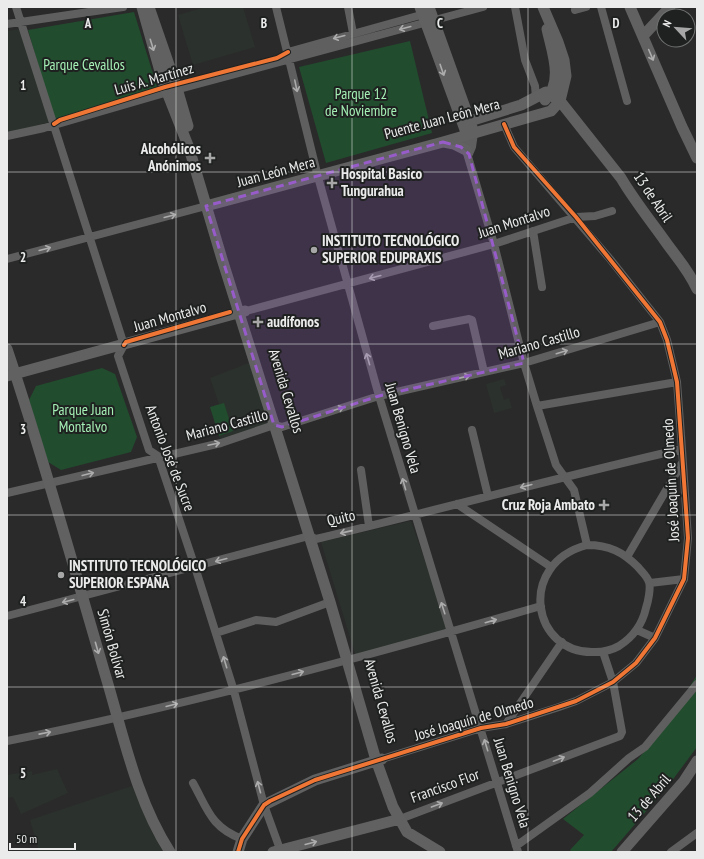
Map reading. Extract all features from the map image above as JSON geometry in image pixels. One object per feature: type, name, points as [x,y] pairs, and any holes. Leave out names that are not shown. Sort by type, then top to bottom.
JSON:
[{"type":"street","name":"Antonio José de Sucre","points":[[16,7],[91,237],[124,345],[118,356],[149,450],[158,456],[195,567],[234,691],[264,805],[278,851]]},
{"type":"street","points":[[7,24],[123,7]]},
{"type":"street","name":"Avenida Cevallos","points":[[142,7],[163,82],[173,91]]},
{"type":"street","name":"Avenida Cevallos","points":[[149,7],[173,91],[243,312],[379,759],[400,806],[400,818]]},
{"type":"street","name":"Juan Benigno Vela","points":[[276,7],[318,177],[379,396],[414,516],[498,782],[517,849]]},
{"type":"street","points":[[348,7],[353,33]]},
{"type":"street","name":"Luis A. Martínez","points":[[289,56],[319,51],[483,7]]},
{"type":"street","name":"13 de Abril","points":[[515,7],[525,60],[535,86],[544,94],[560,101],[617,172],[665,242],[689,272],[697,289]]},
{"type":"street","points":[[470,121],[544,94],[556,68],[542,7]]},
{"type":"street","points":[[542,7],[564,60],[566,76],[560,101],[551,111]]},
{"type":"street","points":[[575,10],[586,7]]},
{"type":"street","points":[[601,7],[627,101]]},
{"type":"street","points":[[630,7],[697,158]]},
{"type":"street","points":[[643,36],[670,7]]},
{"type":"street","points":[[426,10],[470,121],[472,147],[468,152]]},
{"type":"street","points":[[426,10],[442,70],[470,134]]},
{"type":"street","name":"Luis A. Martínez","points":[[7,136],[173,91],[289,56],[353,33],[426,10]]},
{"type":"street","name":"13 de Abril","points":[[544,94],[551,111],[580,126]]},
{"type":"street","name":"Puente Juan León Mera","points":[[339,171],[355,159],[524,112],[542,102],[544,94]]},
{"type":"street","name":"Juan León Mera","points":[[7,259],[318,177],[551,111]]},
{"type":"street","name":"José Joaquín de Olmedo","points":[[264,805],[315,780],[481,728],[506,724],[576,701],[613,682],[636,663],[655,638],[684,579],[688,538],[677,382],[667,340],[660,322],[576,217],[514,147],[504,124]]},
{"type":"street","points":[[443,142],[454,144],[468,152],[494,244],[524,364],[556,465],[574,490],[587,546]]},
{"type":"street","name":"Juan Montalvo","points":[[11,375],[494,244],[576,217],[595,216],[612,211]]},
{"type":"street","points":[[533,232],[542,287]]},
{"type":"street","points":[[433,326],[469,319],[472,320],[484,372]]},
{"type":"street","name":"Mariano Castillo","points":[[7,493],[158,456],[221,443],[379,396],[524,364],[660,322]]},
{"type":"street","name":"Simón Bolívar","points":[[7,349],[11,375],[49,482],[118,718],[143,796],[158,834],[170,852]]},
{"type":"street","points":[[537,406],[677,382]]},
{"type":"street","points":[[472,430],[488,496]]},
{"type":"street","name":"Quito","points":[[7,616],[312,537],[414,516],[564,476],[682,449]]},
{"type":"street","points":[[627,556],[682,463]]},
{"type":"street","points":[[361,470],[369,526]]},
{"type":"street","points":[[457,504],[551,567]]},
{"type":"street","name":"Avenida Cevallos","points":[[312,537],[330,602],[350,660]]},
{"type":"street","points":[[602,545],[615,549],[627,556],[645,575],[650,583],[644,618],[637,630],[628,640],[616,648],[602,652],[588,653],[574,649],[562,642],[548,626],[541,606],[542,586],[551,567],[561,556],[574,549],[587,546],[602,545]]},
{"type":"street","points":[[650,583],[684,579]]},
{"type":"street","points":[[216,633],[256,620],[276,622],[330,602]]},
{"type":"street","points":[[7,741],[118,718],[234,691],[541,606]]},
{"type":"street","points":[[637,630],[655,638]]},
{"type":"street","points":[[506,724],[562,642]]},
{"type":"street","points":[[602,652],[613,682]]},
{"type":"street","name":"Francisco Flor","points":[[278,851],[400,818],[620,736],[622,732],[613,682]]},
{"type":"street","points":[[517,849],[590,793],[629,758],[645,747],[697,684]]},
{"type":"street","name":"13 de Abril","points":[[622,852],[679,786],[697,761]]},
{"type":"street","points":[[193,783],[216,823],[222,829],[242,839]]},
{"type":"street","points":[[238,852],[242,839],[264,805]]},
{"type":"street","points":[[400,818],[407,832],[440,852]]},
{"type":"street","points":[[671,852],[697,833]]},
{"type":"highlighted area","points":[[443,142],[461,147],[469,154],[524,363],[379,396],[282,427],[274,425],[206,206]]},
{"type":"shaded area","points":[[206,7],[243,7],[255,47],[193,65],[178,15]]},
{"type":"shaded area","points":[[21,29],[50,122],[7,133],[7,31]]},
{"type":"shaded area","points":[[254,361],[270,429],[221,443],[210,407],[219,404],[210,378]]},
{"type":"shaded area","points":[[504,379],[506,385],[500,387],[504,400],[509,398],[512,408],[494,413],[486,384]]},
{"type":"shaded area","points":[[411,521],[449,629],[356,657],[321,542]]},
{"type":"shaded area","points":[[57,769],[68,793],[21,814],[13,797],[7,798],[7,775],[32,771],[32,775]]},
{"type":"shaded area","points":[[132,786],[151,830],[163,852],[39,852],[30,820]]},
{"type":"green space","name":"Parque Cevallos","points":[[134,12],[158,90],[54,119],[28,30]]},
{"type":"green space","name":"Parque 12 de Noviembre","points":[[410,41],[432,133],[326,163],[299,67]]},
{"type":"green space","name":"Parque Juan Montalvo","points":[[102,368],[115,374],[137,437],[131,452],[61,470],[48,462],[29,400],[36,386]]},
{"type":"green space","points":[[224,403],[233,431],[219,436],[210,407]]},
{"type":"green space","points":[[697,675],[697,747],[668,786],[611,852],[572,852],[570,850],[584,835],[563,819],[638,759],[663,729]]},
{"type":"cycle path","points":[[54,124],[60,120],[165,87],[277,58],[288,52]]},
{"type":"cycle path","points":[[238,852],[242,839],[264,805],[315,780],[481,728],[506,724],[576,701],[613,682],[636,663],[655,638],[684,579],[688,538],[677,382],[667,340],[660,322],[576,217],[514,147],[504,124]]},
{"type":"cycle path","points":[[124,345],[126,342],[230,312]]},
{"type":"place","name":"Alcohólicos Anónimos","points":[[210,158]]},
{"type":"place","name":"Hospital Basico Tungurahua","points":[[332,183]]},
{"type":"place","name":"INSTITUTO TECNOLÓGICO SUPERIOR EDUPRAXIS","points":[[314,250]]},
{"type":"place","name":"audífonos","points":[[258,322]]},
{"type":"place","name":"Cruz Roja Ambato","points":[[604,505]]},
{"type":"place","name":"INSTITUTO TECNOLÓGICO SUPERIOR ESPAÑA","points":[[61,575]]}]
